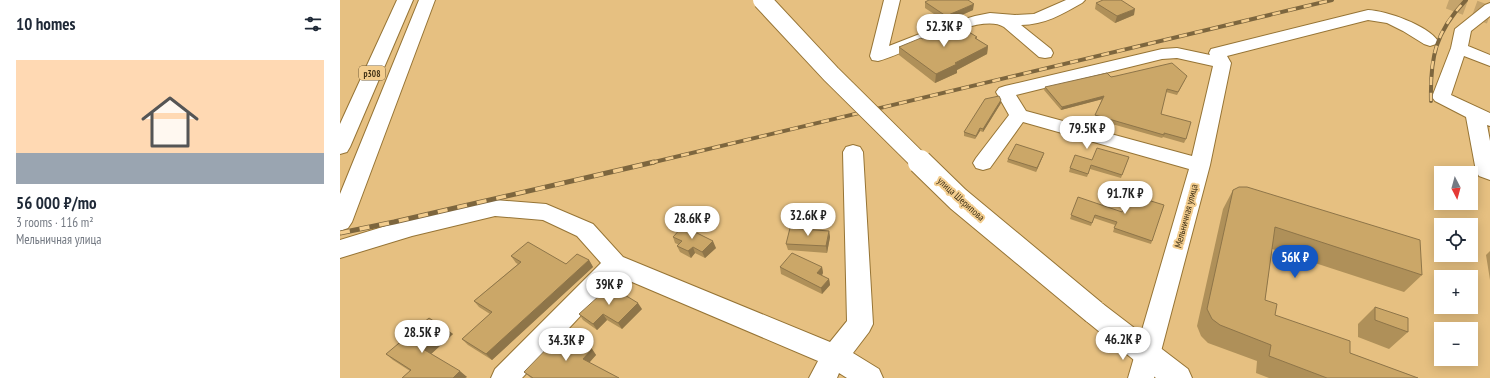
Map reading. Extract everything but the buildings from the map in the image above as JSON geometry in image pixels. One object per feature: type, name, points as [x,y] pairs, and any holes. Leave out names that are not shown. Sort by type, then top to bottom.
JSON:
[{"type":"main road","name":"p308","points":[[340,146],[406,0]]},
{"type":"main road","points":[[340,222],[427,0]]},
{"type":"main road","name":"улица Шерипова","points":[[762,0],[831,74],[958,199],[1094,312],[1144,367],[1178,378]]},
{"type":"street","points":[[892,0],[878,56],[975,20],[989,18],[1020,21],[1042,18],[1077,0]]},
{"type":"street","points":[[1489,175],[1483,117],[1441,97],[1459,48],[1463,29],[1490,8]]},
{"type":"street","points":[[1200,166],[1020,116],[1005,92],[1162,54],[1177,53],[1219,58],[1368,15],[1377,14],[1410,28],[1430,41]]},
{"type":"street","points":[[1003,19],[1045,53]]},
{"type":"street","points":[[1475,21],[1490,27]]},
{"type":"street","points":[[1459,48],[1490,60]]},
{"type":"street","name":"Мельничная улица","points":[[1144,367],[1200,166],[1219,58]]},
{"type":"street","points":[[983,163],[1020,116]]},
{"type":"street","points":[[822,378],[835,356],[860,324],[853,152]]},
{"type":"street","points":[[340,249],[412,227],[495,208],[546,212],[585,230],[615,264],[835,356],[870,378]]},
{"type":"street","points":[[504,378],[615,264]]},
{"type":"tunnel","points":[[1449,0],[1490,15]]},
{"type":"railway","points":[[650,163],[1332,0]]},
{"type":"railway","points":[[1431,101],[1433,59],[1436,46],[1447,23],[1466,0]]},
{"type":"railway","points":[[340,233],[654,162]]}]
